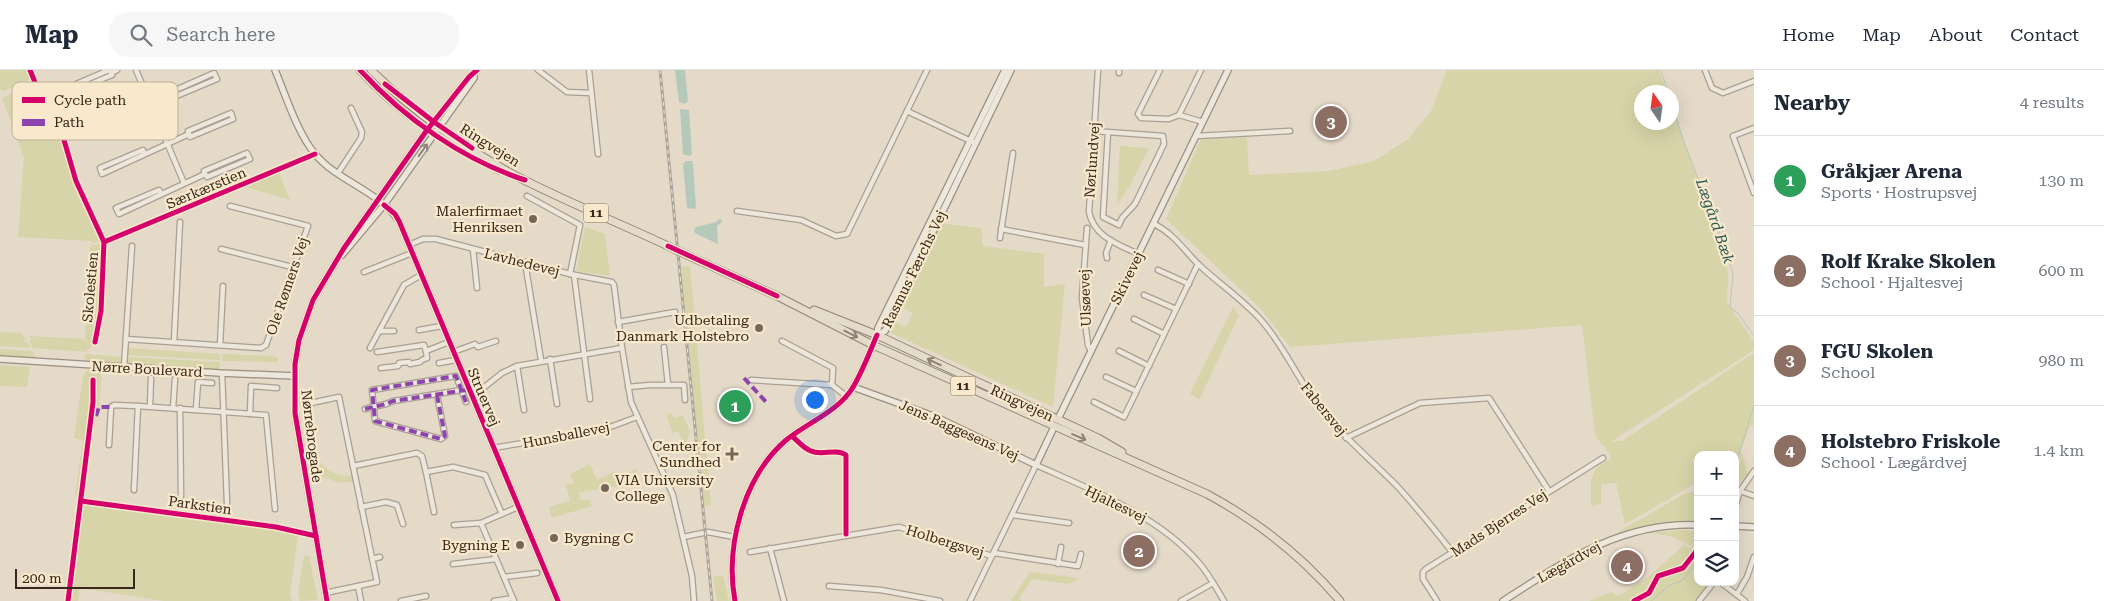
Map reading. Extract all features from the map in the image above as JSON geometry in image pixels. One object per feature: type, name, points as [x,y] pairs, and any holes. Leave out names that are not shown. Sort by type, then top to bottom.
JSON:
[{"type":"main road","name":"11","points":[[360,70],[396,105],[434,134]]},
{"type":"main road","name":"11","points":[[371,70],[404,100],[437,124]]},
{"type":"main road","name":"Ringvejen","points":[[437,124],[495,163],[525,180]]},
{"type":"main road","name":"Ringvejen","points":[[434,134],[495,168],[777,296],[873,345],[1214,498],[1260,526],[1299,559],[1340,601]]},
{"type":"main road","name":"Ringvejen","points":[[777,296],[877,335],[1098,438],[1153,470]]},
{"type":"street","points":[[82,82],[117,70]]},
{"type":"street","points":[[136,70],[141,82]]},
{"type":"street","name":"Struervej","points":[[275,70],[304,136],[315,154],[384,206],[399,221],[453,352],[465,390],[472,397],[558,601]]},
{"type":"street","points":[[538,70],[566,92],[575,94],[591,92]]},
{"type":"street","points":[[589,70],[598,154]]},
{"type":"street","points":[[737,211],[801,220],[836,236],[847,234],[927,70]]},
{"type":"street","name":"Rasmus Færchs Vej","points":[[973,141],[1005,70]]},
{"type":"street","name":"Rasmus Færchs Vej","points":[[735,601],[731,574],[734,537],[743,508],[762,470],[773,455],[792,436],[846,396],[853,387],[873,345],[878,328],[1011,70]]},
{"type":"street","name":"Nørlundvej","points":[[1098,70],[1089,212],[1095,229],[1100,235],[1138,254]]},
{"type":"street","points":[[1160,70],[1138,114],[1139,116],[1169,119],[1179,115],[1203,122]]},
{"type":"street","points":[[1179,115],[1201,70]]},
{"type":"street","name":"Skivevej","points":[[1058,419],[1228,70]]},
{"type":"street","points":[[1705,70],[1712,88],[1723,93],[1754,81]]},
{"type":"street","points":[[96,82],[112,75],[110,71]]},
{"type":"street","points":[[437,124],[469,77],[476,72]]},
{"type":"street","points":[[178,89],[214,73],[217,79],[178,95]]},
{"type":"street","points":[[338,173],[361,138],[362,132],[352,108]]},
{"type":"street","points":[[907,111],[973,141]]},
{"type":"street","points":[[178,138],[189,134],[188,131],[231,113],[233,119],[190,137],[189,134]]},
{"type":"street","name":"Nørrebrogade","points":[[327,601],[298,434],[294,394],[300,340],[313,300],[344,248],[427,130],[437,124]]},
{"type":"street","name":"Nørrebrogade","points":[[336,262],[384,206],[434,134],[437,124]]},
{"type":"street","points":[[1754,128],[1733,136],[1754,193]]},
{"type":"street","points":[[1094,131],[1108,132],[1163,136],[1164,144],[1135,204],[1122,218],[1119,226],[1104,217],[1108,132]]},
{"type":"street","points":[[1196,136],[1290,131]]},
{"type":"street","points":[[166,140],[184,183]]},
{"type":"street","points":[[144,153],[143,150],[100,168],[102,174],[174,140]]},
{"type":"street","points":[[161,193],[159,190],[116,208],[119,214],[205,174],[204,171],[247,153],[250,159],[207,177],[205,174]]},
{"type":"street","points":[[1000,238],[1013,153]]},
{"type":"street","points":[[1748,176],[1754,174]]},
{"type":"street","name":"Lavhedevej","points":[[527,196],[580,225],[572,274]]},
{"type":"street","name":"Ole Rømers Vej","points":[[126,339],[262,348],[266,345],[308,226],[230,206]]},
{"type":"street","points":[[174,342],[180,222]]},
{"type":"street","name":"Fabersvej","points":[[1154,224],[1171,235],[1198,264],[1261,320],[1306,390],[1346,438],[1399,489],[1434,527],[1453,553]]},
{"type":"street","name":"Ulsøevej","points":[[1087,228],[1082,298],[1088,345],[1092,351]]},
{"type":"street","points":[[1002,229],[1085,245]]},
{"type":"street","name":"Lavhedevej","points":[[409,245],[430,239],[572,274],[608,280],[614,285],[618,322]]},
{"type":"street","points":[[1107,258],[1106,253],[1111,240]]},
{"type":"street","points":[[124,367],[132,246]]},
{"type":"street","points":[[221,249],[292,267]]},
{"type":"street","name":"Lavhedevej","points":[[473,249],[477,288]]},
{"type":"street","points":[[364,272],[412,253]]},
{"type":"street","points":[[525,262],[541,360]]},
{"type":"street","points":[[1094,402],[1124,417],[1198,264]]},
{"type":"street","points":[[1158,270],[1188,284]]},
{"type":"street","points":[[370,348],[404,285],[421,274]]},
{"type":"street","points":[[572,274],[590,400]]},
{"type":"street","points":[[220,345],[223,286]]},
{"type":"street","points":[[1144,295],[1176,309]]},
{"type":"street","points":[[675,312],[618,322],[628,388],[637,417],[670,484],[692,576],[694,601]]},
{"type":"street","points":[[1134,319],[1164,334]]},
{"type":"street","points":[[419,330],[442,326]]},
{"type":"street","points":[[380,331],[394,331]]},
{"type":"street","name":"Struervej","points":[[453,352],[474,344],[478,347],[496,341]]},
{"type":"street","points":[[782,341],[833,368],[832,386]]},
{"type":"street","points":[[426,351],[449,342]]},
{"type":"street","points":[[377,352],[424,345],[426,351],[427,358],[420,362],[410,364],[409,362],[399,363],[398,366],[382,368]]},
{"type":"street","points":[[472,397],[502,373],[516,366],[541,360],[622,348]]},
{"type":"street","points":[[664,348],[668,385]]},
{"type":"street","points":[[1119,351],[1149,366]]},
{"type":"street","name":"Nørre Boulevard","points":[[0,359],[295,376]]},
{"type":"street","points":[[550,359],[557,404]]},
{"type":"street","name":"Struervej","points":[[439,363],[456,360]]},
{"type":"street","points":[[516,366],[524,410]]},
{"type":"street","points":[[222,373],[227,503]]},
{"type":"street","points":[[437,395],[445,436],[441,439],[375,421],[372,390],[456,376],[465,390],[466,402]]},
{"type":"street","points":[[1106,377],[1136,391]]},
{"type":"street","points":[[150,406],[151,378]]},
{"type":"street","points":[[173,408],[175,379]]},
{"type":"street","points":[[751,380],[832,386],[846,396]]},
{"type":"street","points":[[196,410],[198,382],[212,383]]},
{"type":"street","points":[[628,388],[684,385],[685,400]]},
{"type":"street","points":[[250,414],[252,386],[277,388]]},
{"type":"street","name":"Jens Baggesens Vej","points":[[853,387],[936,417],[1036,465]]},
{"type":"street","points":[[365,408],[374,407],[393,400],[465,390]]},
{"type":"street","points":[[311,403],[339,397],[377,582],[325,593]]},
{"type":"street","points":[[1346,438],[1420,403],[1489,398],[1549,491]]},
{"type":"street","points":[[109,444],[111,407],[114,406],[150,406],[266,415],[275,509]]},
{"type":"street","points":[[134,490],[138,406]]},
{"type":"street","points":[[180,408],[181,496]]},
{"type":"street","name":"Hunsballevej","points":[[493,448],[602,430],[637,417]]},
{"type":"street","points":[[970,601],[1054,427]]},
{"type":"street","points":[[792,436],[810,451],[846,454],[846,534]]},
{"type":"street","points":[[353,466],[417,453],[422,456],[434,512]]},
{"type":"street","name":"Mads Bjerres Vej","points":[[1437,601],[1423,579],[1423,572],[1603,458]]},
{"type":"street","name":"Hjaltesvej","points":[[1036,465],[1154,523],[1187,550],[1203,568],[1224,601]]},
{"type":"street","points":[[426,472],[452,467],[485,475],[502,514]]},
{"type":"street","points":[[1738,496],[1754,471]]},
{"type":"street","points":[[1740,491],[1754,496]]},
{"type":"street","points":[[362,507],[386,502],[397,504],[403,524]]},
{"type":"street","points":[[454,525],[481,523],[518,507]]},
{"type":"street","points":[[1012,515],[1069,523]]},
{"type":"street","points":[[481,523],[513,599],[494,601]]},
{"type":"street","name":"Lægårdvej","points":[[1503,601],[1569,559],[1606,541],[1644,529],[1694,525]]},
{"type":"street","points":[[1739,526],[1754,527]]},
{"type":"street","name":"Holbergsvej","points":[[750,552],[846,534],[899,527],[993,555],[1078,566],[1081,554]]},
{"type":"street","points":[[683,537],[708,532],[734,537]]},
{"type":"street","points":[[1058,564],[1061,547]]},
{"type":"street","points":[[770,548],[784,601]]},
{"type":"street","points":[[372,559],[380,557]]},
{"type":"street","points":[[1737,594],[1747,577],[1754,557]]},
{"type":"street","points":[[453,564],[496,559]]},
{"type":"street","points":[[504,577],[537,573]]},
{"type":"street","points":[[1181,601],[1213,583]]},
{"type":"street","points":[[358,586],[361,601]]},
{"type":"street","points":[[829,586],[882,590],[940,601]]},
{"type":"street","points":[[1699,601],[1711,586]]},
{"type":"street","points":[[1726,586],[1745,601]]},
{"type":"street","points":[[401,601],[426,596]]},
{"type":"shaded area","points":[[0,70],[28,70],[31,79],[24,82],[12,82],[12,87],[3,91],[0,89]]},
{"type":"shaded area","points":[[675,70],[685,70],[688,101],[685,104],[679,102]]},
{"type":"shaded area","points":[[1447,70],[1659,70],[1664,85],[1634,85],[1634,130],[1679,130],[1679,126],[1726,257],[1728,278],[1727,302],[1754,342],[1754,350],[1612,441],[1622,441],[1754,353],[1754,425],[1750,426],[1741,450],[1748,474],[1739,483],[1739,451],[1694,451],[1694,485],[1625,524],[1616,483],[1601,484],[1601,504],[1591,506],[1591,482],[1595,469],[1611,458],[1595,434],[1582,325],[1290,347],[1261,309],[1166,219],[1201,139],[1247,136],[1249,175],[1328,171],[1374,161],[1408,139],[1431,111]]},
{"type":"shaded area","points":[[12,94],[12,125],[2,98]]},
{"type":"shaded area","points":[[680,109],[689,110],[692,154],[689,156],[683,154]]},
{"type":"shaded area","points":[[18,140],[61,140],[82,201],[100,236],[99,241],[93,243],[91,241],[18,237],[24,157]]},
{"type":"shaded area","points":[[1120,146],[1149,148],[1129,187],[1117,205]]},
{"type":"shaded area","points":[[686,161],[692,161],[693,164],[695,209],[687,208],[683,164]]},
{"type":"shaded area","points":[[278,171],[290,200],[242,186]]},
{"type":"shaded area","points":[[720,218],[722,222],[717,226],[718,244],[695,233],[696,227],[716,222]]},
{"type":"shaded area","points":[[939,223],[981,228],[983,246],[1044,254],[1044,287],[1065,284],[1053,407],[891,333],[893,321],[906,327],[913,313],[900,307]]},
{"type":"shaded area","points":[[585,227],[605,234],[610,276],[576,271]]},
{"type":"shaded area","points":[[102,243],[100,311],[94,342],[86,352],[33,348],[29,341],[31,341],[30,336],[84,339],[87,346],[85,337],[90,246]]},
{"type":"shaded area","points":[[690,266],[711,505],[704,506],[681,267]]},
{"type":"shaded area","points":[[1233,307],[1239,315],[1199,400],[1190,393]]},
{"type":"shaded area","points":[[0,332],[22,333],[25,339],[24,342],[27,342],[31,348],[0,346]]},
{"type":"shaded area","points":[[128,348],[220,354],[220,360],[127,355]]},
{"type":"shaded area","points":[[0,349],[32,351],[36,358],[0,357]]},
{"type":"shaded area","points":[[86,354],[123,357],[122,362],[119,364],[101,364],[84,358]]},
{"type":"shaded area","points":[[222,354],[273,356],[278,358],[278,362],[222,361]]},
{"type":"shaded area","points":[[127,357],[220,362],[219,370],[129,365]]},
{"type":"shaded area","points":[[0,365],[30,367],[27,387],[0,386]]},
{"type":"shaded area","points":[[87,370],[102,372],[99,404],[93,428],[84,499],[75,496],[83,441],[74,438],[83,376]]},
{"type":"shaded area","points":[[307,399],[315,445],[309,446],[302,400]]},
{"type":"shaded area","points":[[672,413],[674,418],[683,415],[690,432],[685,445],[678,431],[673,433],[666,415]]},
{"type":"shaded area","points":[[315,447],[316,454],[323,465],[333,473],[353,476],[354,481],[341,483],[315,475],[310,448]]},
{"type":"shaded area","points":[[590,464],[597,480],[616,471],[620,477],[637,469],[638,475],[627,485],[579,492],[580,500],[590,500],[592,506],[552,518],[549,507],[570,501],[566,485],[574,483],[570,474]]},
{"type":"shaded area","points":[[1694,491],[1694,521],[1643,527],[1617,533],[1682,495]]},
{"type":"shaded area","points":[[83,504],[296,532],[298,536],[290,593],[292,601],[164,601],[80,588],[78,601],[70,601]]},
{"type":"shaded area","points":[[1694,531],[1694,547],[1669,536],[1651,533]]},
{"type":"shaded area","points":[[1684,545],[1694,550],[1694,586],[1707,586],[1695,601],[1589,601],[1611,592],[1618,596],[1647,578]]},
{"type":"shaded area","points":[[304,555],[309,556],[318,600],[300,601],[298,593]]},
{"type":"shaded area","points":[[1030,572],[1080,578],[1069,584],[1032,579],[1020,597],[1021,601],[1011,601]]},
{"type":"shaded area","points":[[723,575],[729,601],[717,601],[713,577]]},
{"type":"waterway","name":"Lægård Bæk","points":[[1661,70],[1666,85]]},
{"type":"waterway","name":"Lægård Bæk","points":[[1679,127],[1729,257],[1733,276],[1730,306],[1738,313],[1754,336]]},
{"type":"waterway","name":"Lægård Bæk","points":[[1739,454],[1754,405]]},
{"type":"waterway","name":"Lægård Bæk","points":[[1651,601],[1670,585],[1685,578],[1694,564]]},
{"type":"railway","points":[[660,70],[712,601]]},
{"type":"marked path","points":[[437,395],[445,436],[441,439],[375,421],[372,390],[456,376],[466,402]]},
{"type":"marked path","points":[[744,378],[767,403]]},
{"type":"marked path","points":[[365,409],[393,401],[466,390]]},
{"type":"marked path","points":[[96,416],[99,407],[111,407]]},
{"type":"cycle path","name":"Skolestien","points":[[30,70],[35,82]]},
{"type":"cycle path","points":[[360,70],[396,105],[436,136],[479,161],[525,180]]},
{"type":"cycle path","points":[[327,601],[295,413],[295,364],[299,340],[313,300],[344,248],[427,130],[469,77],[477,70]]},
{"type":"cycle path","points":[[385,84],[434,122],[472,148]]},
{"type":"cycle path","name":"Skolestien","points":[[64,140],[76,181],[104,242],[101,311],[95,342]]},
{"type":"cycle path","name":"Særkærstien","points":[[104,242],[315,154]]},
{"type":"cycle path","points":[[384,205],[395,214],[399,221],[558,601]]},
{"type":"cycle path","points":[[668,246],[777,296]]},
{"type":"cycle path","points":[[735,601],[733,580],[735,536],[740,515],[758,474],[770,456],[785,441],[827,413],[849,393],[860,374],[877,335]]},
{"type":"cycle path","points":[[68,601],[93,402],[93,380]]},
{"type":"cycle path","points":[[792,436],[811,451],[820,453],[838,452],[846,455],[846,534]]},
{"type":"cycle path","name":"Parkstien","points":[[81,501],[276,527],[316,536]]},
{"type":"cycle path","points":[[1634,601],[1649,593],[1658,576],[1683,568],[1694,554]]},
{"type":"place","name":"FGU Skolen","points":[[1331,122]]},
{"type":"place","name":"Malerfirmaet Henriksen","points":[[533,219]]},
{"type":"place","name":"Udbetaling Danmark Holstebro","points":[[759,328]]},
{"type":"place","name":"Gråkjær Arena","points":[[735,406]]},
{"type":"place","name":"Center for Sundhed","points":[[732,454]]},
{"type":"place","name":"VIA University College","points":[[605,488]]},
{"type":"place","name":"Bygning C","points":[[554,538]]},
{"type":"place","name":"Bygning E","points":[[520,545]]},
{"type":"place","name":"Rolf Krake Skolen","points":[[1139,551]]},
{"type":"place","name":"Holstebro Friskole","points":[[1627,566]]}]
